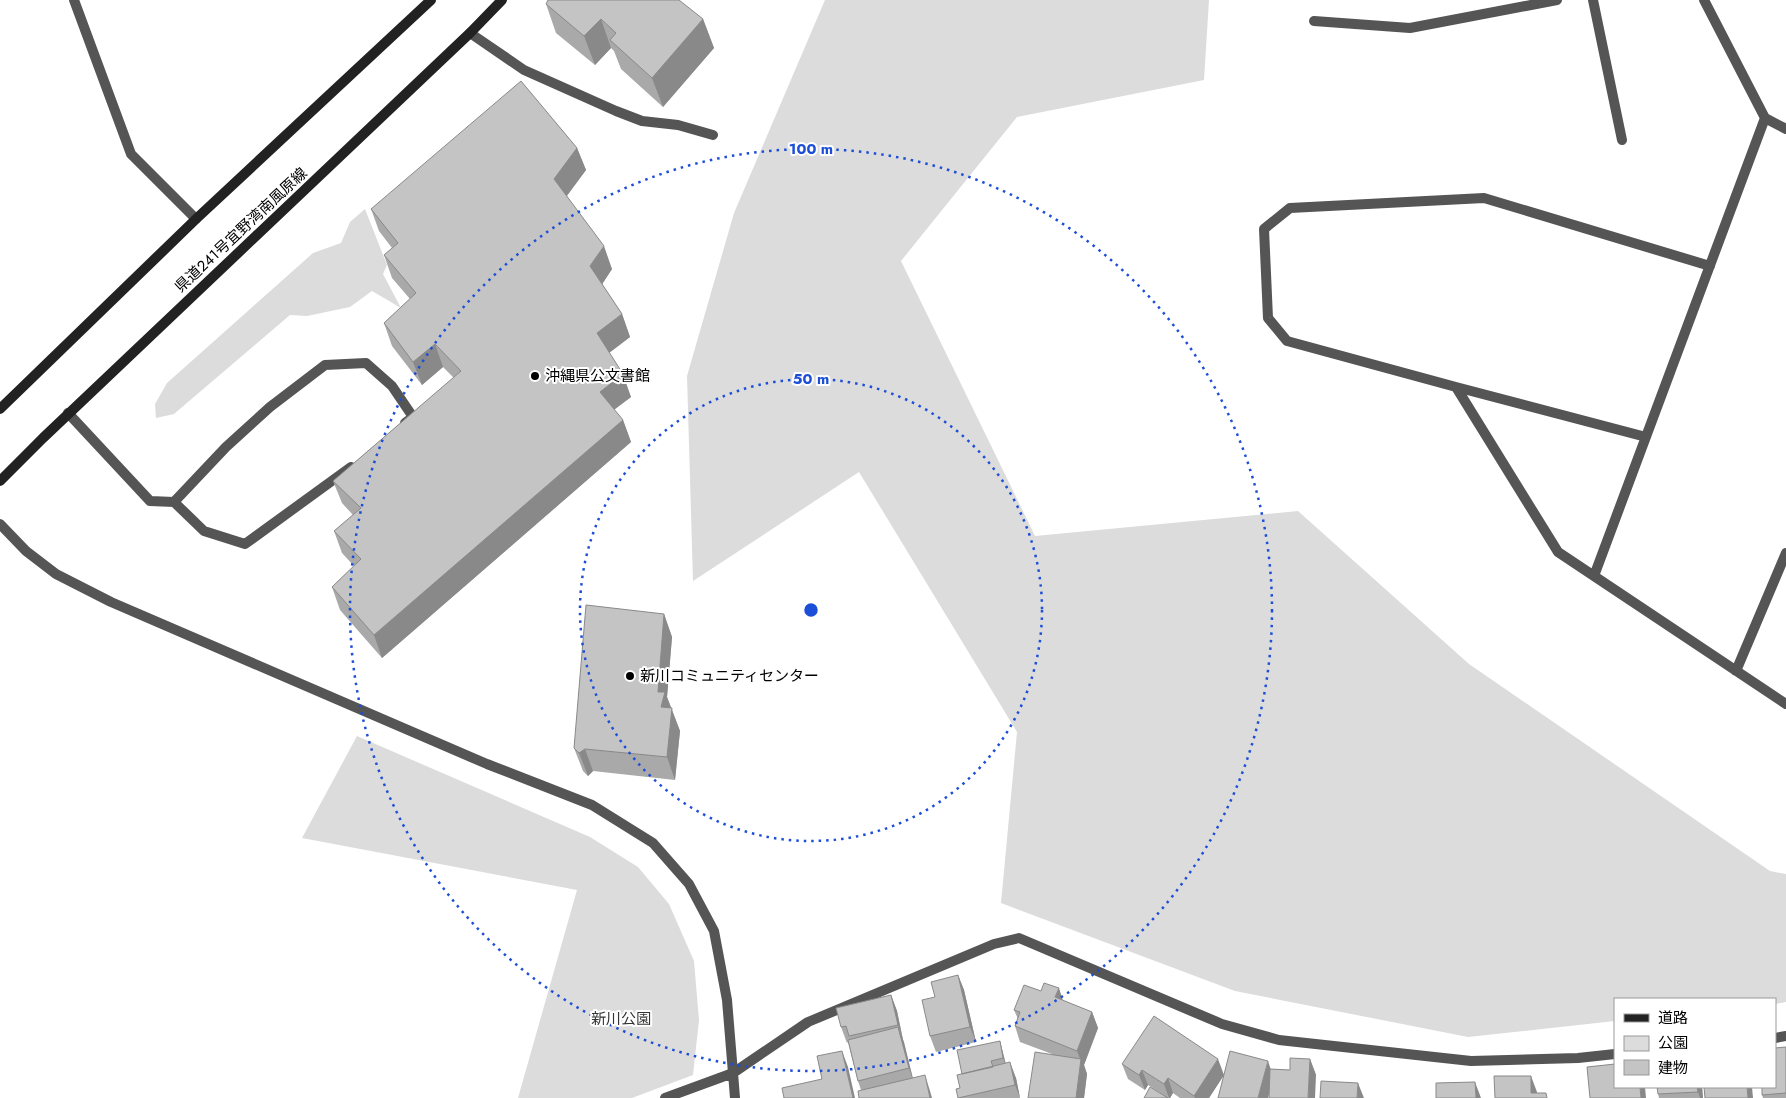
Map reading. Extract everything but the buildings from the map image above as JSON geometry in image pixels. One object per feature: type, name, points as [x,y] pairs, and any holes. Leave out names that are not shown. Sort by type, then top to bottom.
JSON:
[{"type":"main road","points":[[0,409],[196,219],[431,0]]},
{"type":"main road","name":"県道241号宜野湾南風原線","points":[[0,481],[68,413],[470,33],[502,0]]},
{"type":"street","points":[[74,0],[131,154],[196,219]]},
{"type":"street","points":[[1314,21],[1410,28],[1557,0]]},
{"type":"street","points":[[1593,0],[1622,140]]},
{"type":"street","points":[[1704,0],[1765,118],[1786,129]]},
{"type":"street","points":[[470,33],[524,70],[616,111],[642,120],[678,125],[713,135]]},
{"type":"street","points":[[1594,576],[1765,118]]},
{"type":"street","points":[[1646,437],[1287,341],[1268,318],[1264,229],[1290,208],[1484,198],[1710,266]]},
{"type":"street","points":[[174,502],[226,447],[270,408],[325,365],[366,362],[392,386],[413,417],[399,429]]},
{"type":"street","points":[[1456,387],[1558,552],[1786,704]]},
{"type":"street","points":[[68,413],[150,501],[174,502],[204,531],[245,544],[363,458]]},
{"type":"street","points":[[0,524],[26,551],[56,574],[111,602],[469,756],[592,805],[653,843],[689,884],[714,931],[728,1000],[735,1098]]},
{"type":"street","points":[[1736,671],[1786,553]]},
{"type":"street","points":[[665,1098],[733,1073],[808,1022],[994,944],[1019,938],[1222,1024],[1279,1040],[1471,1061],[1578,1058],[1614,1054]]},
{"type":"green space","points":[[825,0],[1209,0],[1204,80],[1017,117],[901,261],[1035,536],[1298,511],[1469,664],[1770,871],[1786,874],[1786,1002],[1776,1004],[1776,998],[1614,998],[1614,1021],[1468,1037],[1235,991],[1001,903],[1017,732],[859,472],[693,581],[687,376],[734,213]]},
{"type":"green space","points":[[365,209],[387,265],[383,274],[401,308],[372,291],[350,307],[307,316],[290,315],[174,414],[156,418],[155,404],[167,383],[313,253],[341,243],[350,222]]},
{"type":"green space","name":"新川公園","points":[[357,736],[590,837],[638,867],[669,904],[694,961],[699,1020],[693,1075],[632,1098],[518,1098],[577,890],[302,838]]},
{"type":"place","name":"沖縄県公文書館","points":[[535,376]]},
{"type":"place","name":"新川コミュニティセンター","points":[[630,676]]}]
